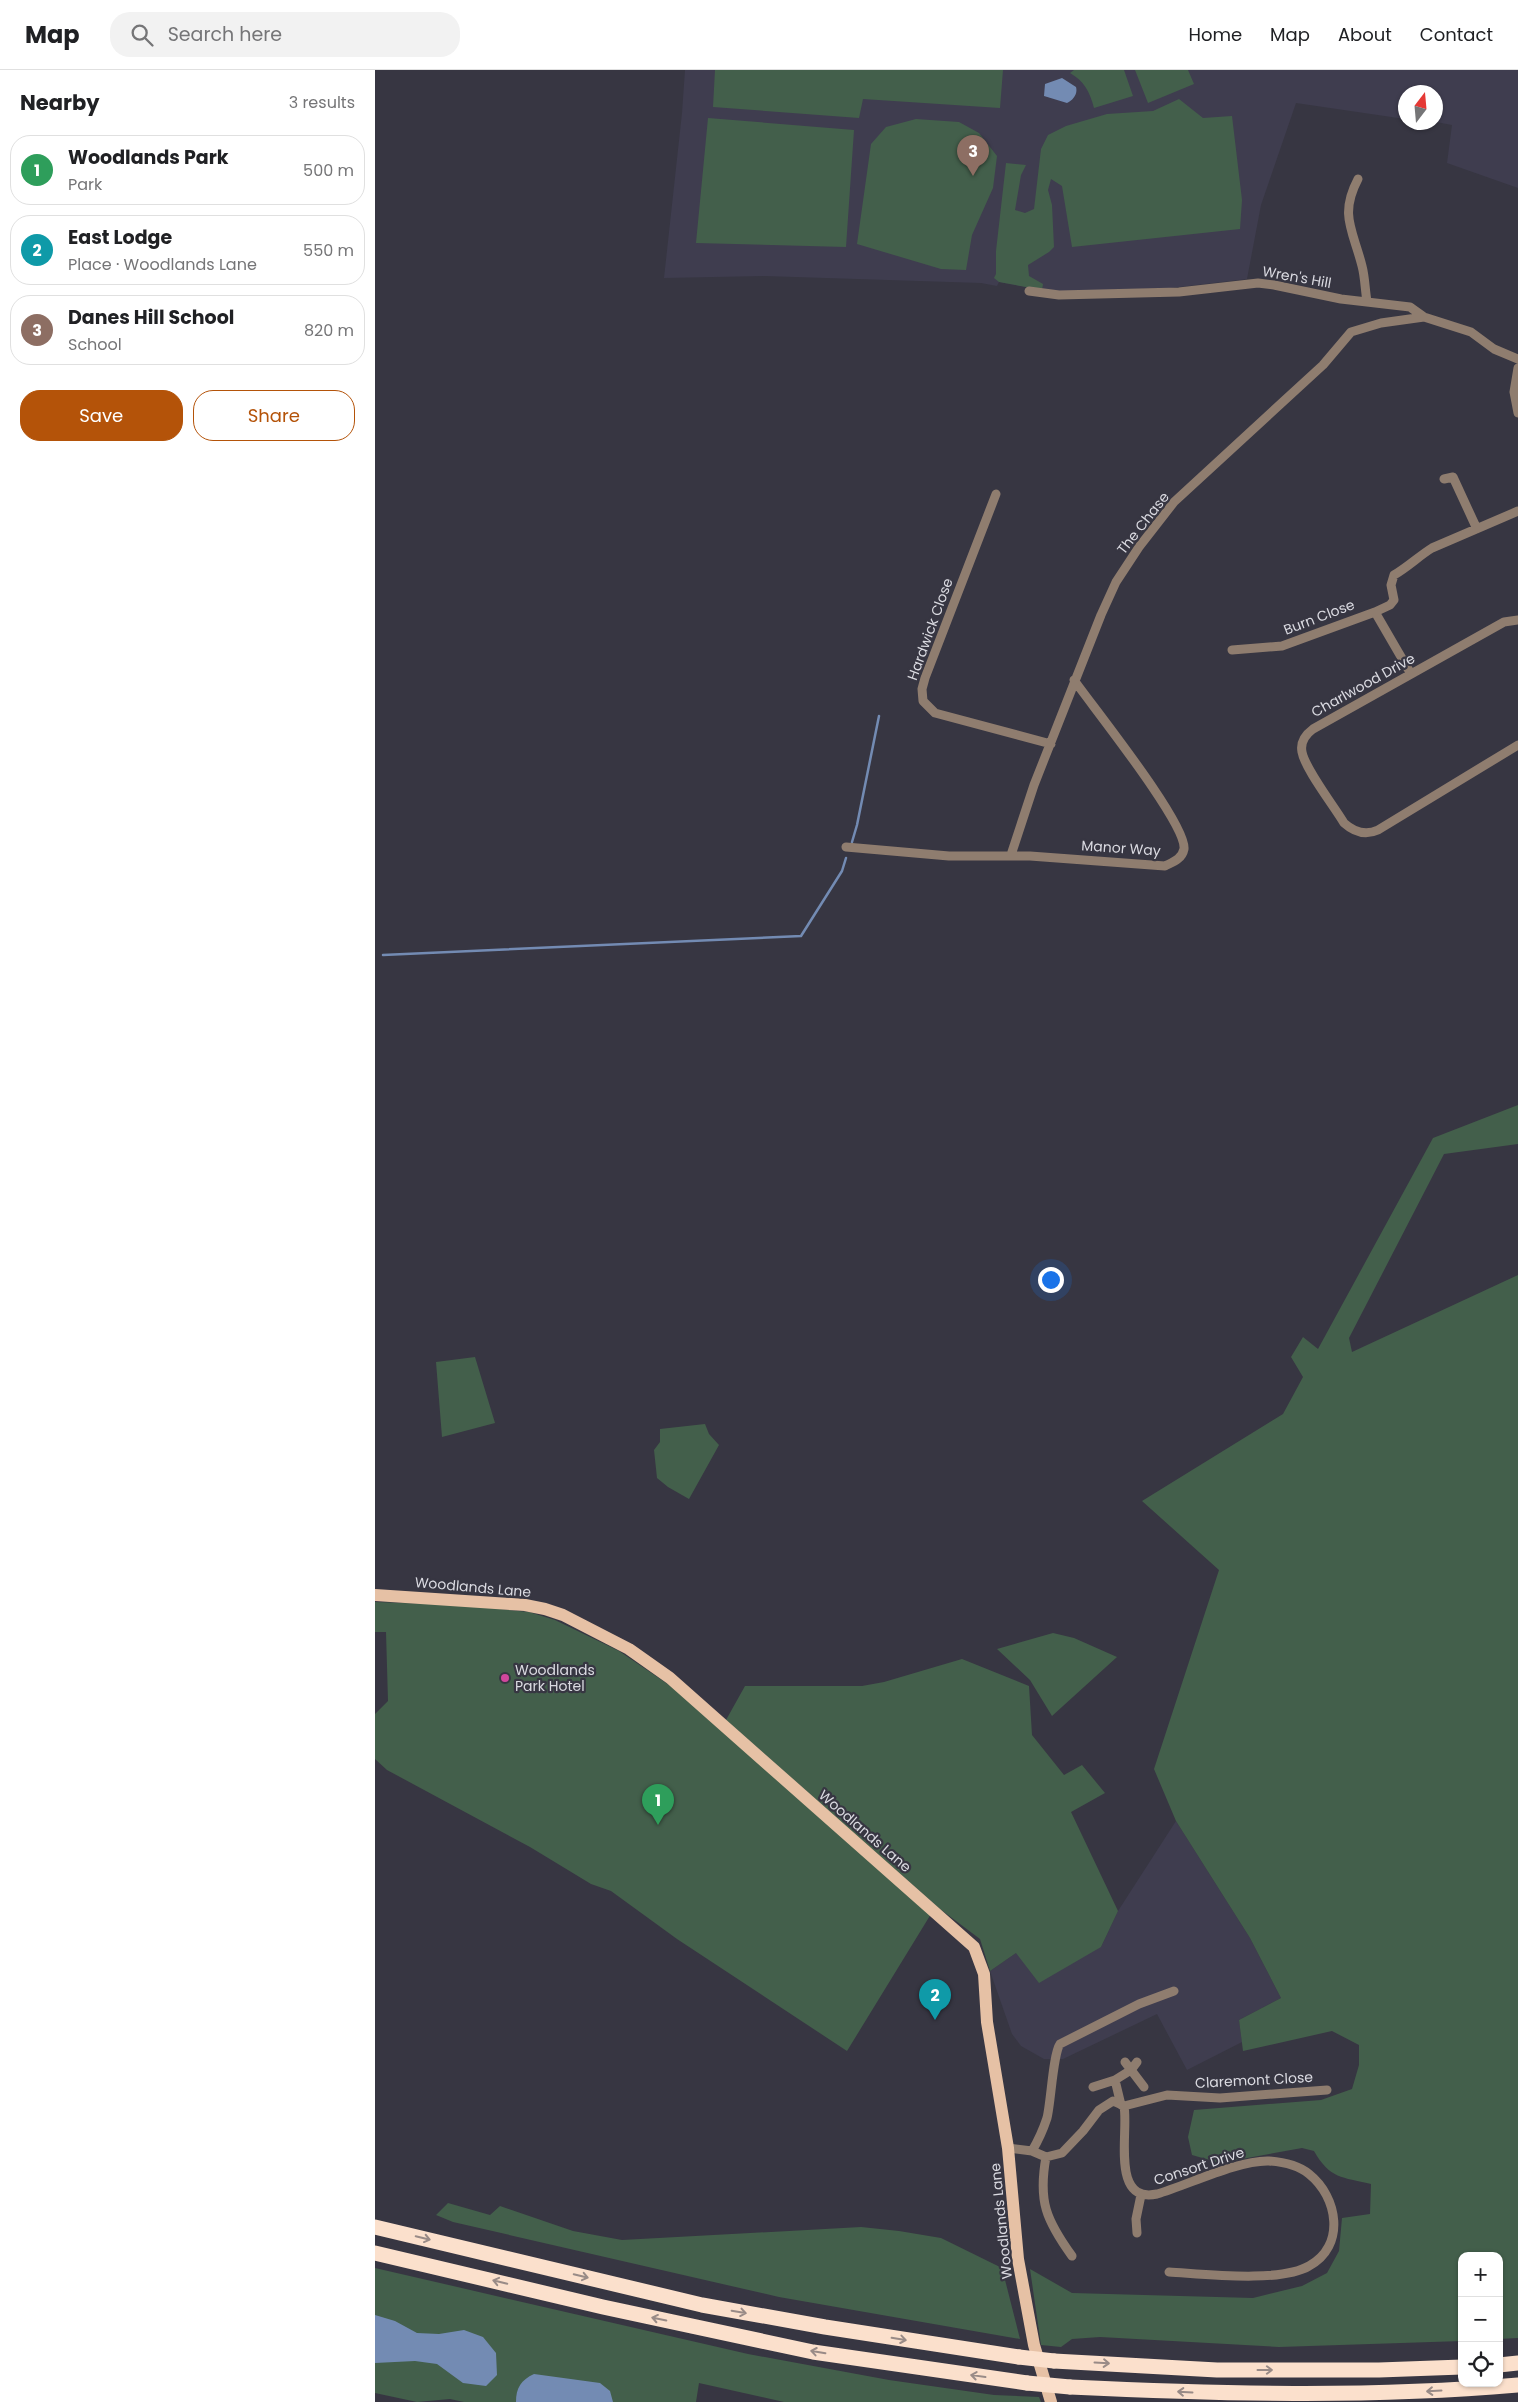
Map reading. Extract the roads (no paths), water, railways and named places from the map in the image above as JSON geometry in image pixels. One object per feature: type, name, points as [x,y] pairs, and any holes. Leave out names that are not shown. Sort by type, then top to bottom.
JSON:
[{"type":"highway","points":[[375,2227],[702,2305],[825,2327],[1019,2357],[1053,2361],[1217,2370],[1379,2370],[1458,2367]]},
{"type":"highway","points":[[375,2253],[603,2307],[813,2352],[1027,2383],[1070,2387],[1217,2394],[1362,2394],[1518,2385]]},
{"type":"highway","points":[[1503,2365],[1518,2363]]},
{"type":"main road","name":"Woodlands Lane","points":[[375,1595],[525,1605],[545,1609],[563,1615],[629,1649],[670,1678],[973,1947],[984,1974],[987,2022],[1008,2148],[1018,2259],[1033,2345],[1051,2402]]},
{"type":"street","points":[[1358,179],[1349,205],[1349,225],[1363,268],[1367,301]]},
{"type":"street","name":"Wren's Hill","points":[[1029,290],[1059,295],[1179,292],[1258,283],[1410,307],[1424,317],[1463,329],[1494,349],[1518,359]]},
{"type":"street","name":"The Chase","points":[[1011,855],[1033,785],[1051,744],[1074,680],[1116,582],[1139,547],[1174,502],[1323,365],[1351,332],[1381,323],[1424,317]]},
{"type":"street","points":[[1518,368],[1514,392],[1518,413]]},
{"type":"street","points":[[1444,479],[1453,478],[1477,529]]},
{"type":"street","name":"Hardwick Close","points":[[996,494],[925,678],[923,701],[935,714],[1051,744]]},
{"type":"street","points":[[1375,612],[1390,605],[1394,600],[1391,585],[1394,575],[1432,548],[1518,511]]},
{"type":"street","name":"Burn Close","points":[[1232,650],[1290,644],[1375,612],[1411,674]]},
{"type":"street","name":"Charlwood Drive","points":[[1518,620],[1504,622],[1313,729],[1304,738],[1302,745],[1305,759],[1344,823],[1350,829],[1365,833],[1378,830],[1518,745]]},
{"type":"street","name":"Manor Way","points":[[846,847],[949,856],[991,857],[1011,855],[1165,866],[1175,861],[1182,855],[1184,847],[1178,829],[1167,810],[1074,680]]},
{"type":"street","points":[[1032,2151],[1047,2118],[1056,2050],[1061,2044],[1139,2004],[1174,1992]]},
{"type":"street","points":[[1125,2062],[1144,2087]]},
{"type":"street","points":[[1093,2087],[1115,2080],[1131,2070],[1137,2062]]},
{"type":"street","name":"Consort Drive","points":[[1115,2080],[1122,2105],[1125,2168],[1134,2191],[1146,2196],[1157,2194],[1236,2166],[1268,2161],[1298,2167],[1309,2174],[1325,2192],[1334,2215],[1335,2232],[1330,2245],[1324,2255],[1309,2266],[1270,2274],[1169,2272]]},
{"type":"street","name":"Claremont Close","points":[[1122,2105],[1167,2095],[1220,2098],[1327,2090]]},
{"type":"street","points":[[1008,2148],[1032,2151],[1046,2157],[1062,2153],[1083,2131],[1099,2110],[1113,2101],[1122,2105]]},
{"type":"street","points":[[1046,2157],[1041,2192],[1044,2207],[1072,2256]]},
{"type":"street","points":[[1137,2233],[1136,2219],[1141,2194]]},
{"type":"water","points":[[1062,78],[1076,87],[1075,96],[1067,103],[1044,96],[1045,84]]},
{"type":"water","points":[[375,2315],[395,2321],[417,2333],[439,2334],[464,2330],[483,2337],[496,2353],[497,2375],[486,2386],[463,2383],[437,2364],[415,2361],[375,2363]]},
{"type":"water","points":[[534,2374],[600,2383],[610,2391],[613,2402],[516,2402],[520,2385]]},
{"type":"waterway","points":[[852,842],[879,716]]},
{"type":"waterway","points":[[383,955],[801,936],[842,871],[846,858]]},
{"type":"place","name":"Danes Hill School","points":[[973,176]]},
{"type":"place","name":"Woodlands Park Hotel","points":[[505,1678]]},
{"type":"place","name":"Woodlands Park","points":[[658,1825]]},
{"type":"place","name":"East Lodge","points":[[935,2020]]}]
